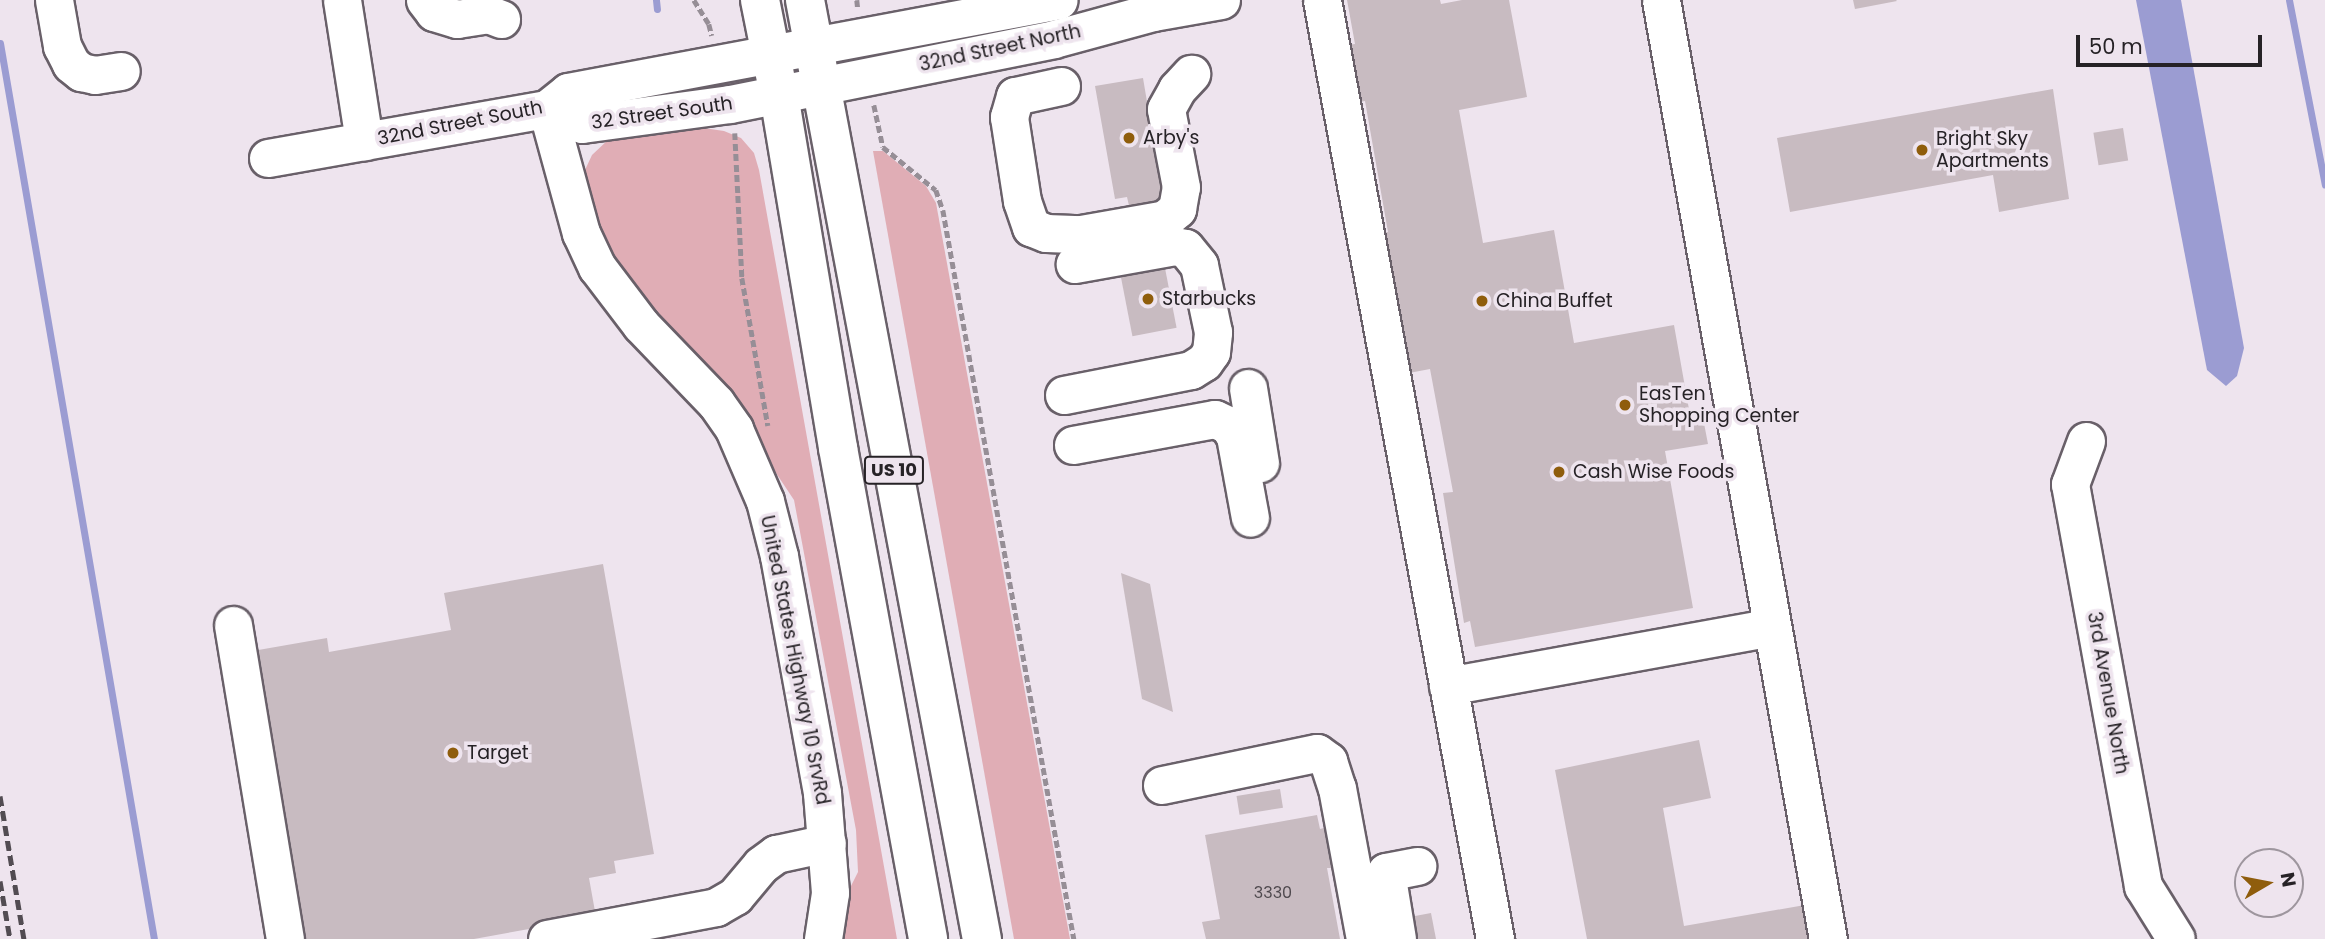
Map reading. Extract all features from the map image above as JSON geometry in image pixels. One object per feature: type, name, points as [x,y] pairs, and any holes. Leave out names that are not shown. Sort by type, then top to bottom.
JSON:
[{"type":"main road","name":"US 10","points":[[760,0],[779,95],[838,448],[928,939]]},
{"type":"main road","name":"US 10","points":[[805,0],[982,939]]},
{"type":"street","points":[[54,0],[62,46],[71,64],[81,72],[95,75],[121,71]]},
{"type":"street","points":[[342,0],[364,141]]},
{"type":"street","points":[[425,0],[434,12],[457,19],[488,14],[501,19]]},
{"type":"street","name":"32nd Street North","points":[[771,53],[1058,0]]},
{"type":"street","name":"32nd Street North","points":[[779,95],[869,76],[1099,13],[1153,12],[1221,0]]},
{"type":"street","points":[[1322,0],[1494,939]]},
{"type":"street","points":[[1661,0],[1828,939]]},
{"type":"street","name":"32nd Street South","points":[[268,158],[547,109],[568,92],[771,53]]},
{"type":"street","points":[[1061,86],[1015,96],[1009,117],[1022,201],[1031,227],[1046,233],[1081,234],[1165,219],[1177,209],[1181,187],[1166,109],[1177,89],[1191,74]]},
{"type":"street","name":"32 Street South","points":[[547,109],[582,124],[779,95]]},
{"type":"street","name":"United States Highway 10 SrvRd","points":[[547,109],[581,233],[597,267],[640,326],[694,377],[716,403],[734,429],[765,501],[822,793],[830,893],[823,939]]},
{"type":"street","points":[[1063,395],[1191,370],[1205,362],[1211,352],[1212,342],[1199,265],[1185,248],[1175,246],[1075,264]]},
{"type":"street","points":[[1073,445],[1215,419],[1228,425],[1235,436],[1260,516],[1248,388]]},
{"type":"street","name":"3rd Avenue North","points":[[2086,441],[2070,484],[2143,886],[2176,939]]},
{"type":"street","points":[[233,625],[285,939]]},
{"type":"street","points":[[1448,686],[1772,627]]},
{"type":"street","points":[[1162,785],[1317,753],[1328,761],[1336,788],[1364,939]]},
{"type":"street","points":[[547,939],[716,907],[735,896],[761,865],[776,854],[827,843]]},
{"type":"street","points":[[1397,939],[1386,872],[1416,866]]},
{"type":"path","points":[[869,76],[883,147],[921,174],[936,190],[943,210],[1074,939]]},
{"type":"shaded area","points":[[683,125],[724,131],[741,138],[754,153],[759,170],[897,939],[841,939],[848,892],[858,872],[856,830],[794,500],[770,464],[739,406],[661,325],[608,252],[584,188],[585,170],[592,155],[609,139]]},
{"type":"shaded area","points":[[873,151],[883,151],[926,186],[936,203],[1070,939],[1014,939]]},
{"type":"water","points":[[2136,0],[2181,0],[2244,348],[2237,376],[2226,386],[2207,370]]},
{"type":"building","points":[[1347,0],[1440,0],[1441,4],[1462,0],[1509,0],[1527,97],[1459,110],[1483,243],[1554,230],[1574,343],[1674,325],[1690,415],[1702,413],[1708,444],[1665,451],[1693,608],[1475,647],[1470,621],[1464,623],[1443,493],[1453,492],[1430,369],[1409,373],[1383,233],[1388,232],[1365,101],[1359,102],[1348,45],[1355,44]]},
{"type":"building","points":[[1853,0],[1896,0],[1897,1],[1855,9]]},
{"type":"building","name":"Arby's","points":[[1143,78],[1162,204],[1130,210],[1127,197],[1115,199],[1095,86]]},
{"type":"building","name":"Bright Sky Apartments","points":[[2053,89],[2069,199],[1999,212],[1993,175],[1790,212],[1777,138]]},
{"type":"building","points":[[2123,128],[2128,161],[2099,165],[2093,133]]},
{"type":"building","name":"Starbucks","points":[[1164,263],[1177,328],[1132,336],[1120,272]]},
{"type":"building","name":"Target","points":[[603,564],[654,854],[614,861],[616,873],[589,878],[596,917],[474,939],[304,939],[252,651],[327,638],[329,652],[451,630],[444,593]]},
{"type":"building","points":[[1121,573],[1150,584],[1173,712],[1142,699]]},
{"type":"building","points":[[1699,740],[1711,798],[1663,808],[1684,926],[1805,905],[1811,939],[1587,939],[1555,770]]},
{"type":"building","points":[[1280,789],[1283,808],[1240,815],[1237,796]]},
{"type":"building","points":[[1317,815],[1320,829],[1324,828],[1331,868],[1327,868],[1340,939],[1206,939],[1202,922],[1220,919],[1205,835]]},
{"type":"building","points":[[1431,913],[1436,939],[1403,939],[1399,919]]},
{"type":"waterway","points":[[656,0],[657,9]]},
{"type":"waterway","points":[[2289,0],[2325,185]]},
{"type":"waterway","points":[[0,43],[154,939]]},
{"type":"railway","points":[[0,796],[24,939]]},
{"type":"railway","points":[[0,881],[10,939]]},
{"type":"place","name":"Arby's","points":[[1129,138]]},
{"type":"place","name":"Bright Sky Apartments","points":[[1922,150]]},
{"type":"place","name":"Starbucks","points":[[1148,299]]},
{"type":"place","name":"China Buffet","points":[[1482,301]]},
{"type":"place","name":"EasTen Shopping Center","points":[[1625,405]]},
{"type":"place","name":"Cash Wise Foods","points":[[1559,472]]},
{"type":"place","name":"Target","points":[[453,753]]}]
